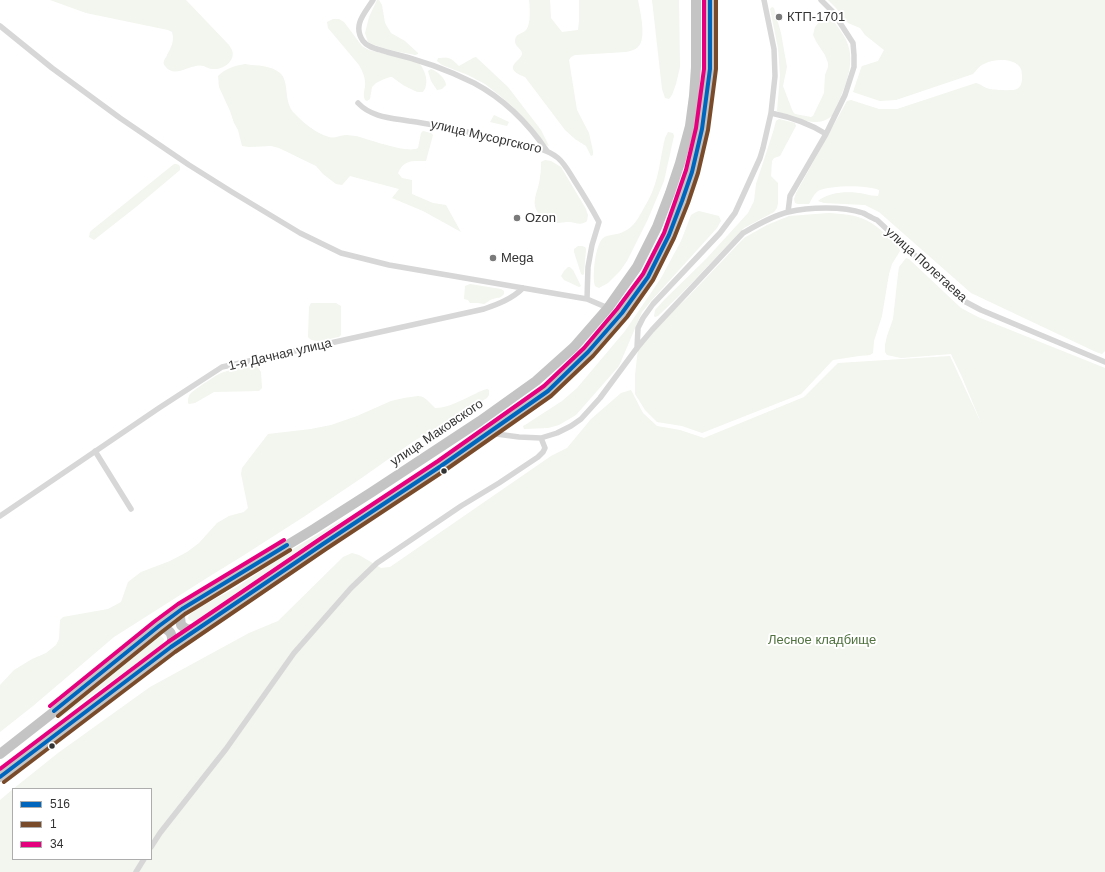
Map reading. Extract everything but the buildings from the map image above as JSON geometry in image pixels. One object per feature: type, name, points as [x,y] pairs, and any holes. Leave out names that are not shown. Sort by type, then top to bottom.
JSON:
[{"type":"highway","name":"улица Маковского","points":[[0,754],[182,609],[340,513],[480,420],[536,381],[574,347],[608,308],[638,267],[657,227],[680,163],[690,126],[694,96],[696,68],[696,0]]},
{"type":"highway","points":[[0,777],[195,630],[441,466],[548,391],[588,352],[622,313],[648,277],[669,235],[682,201],[692,172],[700,136],[710,70],[710,0]]},
{"type":"highway","points":[[182,609],[180,617],[181,625],[186,629],[195,630]]},
{"type":"highway","points":[[159,626],[166,628],[170,632],[173,638],[171,647]]},
{"type":"street","points":[[373,0],[358,24],[359,33],[363,42],[372,48],[424,62],[440,68],[490,92],[515,112],[547,151]]},
{"type":"street","points":[[637,348],[638,328],[643,318],[653,304],[720,233],[734,213],[760,158],[771,113],[775,76],[774,49],[764,0]]},
{"type":"street","points":[[788,212],[790,196],[826,134],[845,95],[854,68],[853,43],[833,12],[821,0]]},
{"type":"street","points":[[0,26],[52,68],[120,118],[189,165],[306,236],[341,252],[366,259],[587,299],[608,308]]},
{"type":"street","name":"улица Мусоргского","points":[[358,103],[370,111],[385,117],[440,126],[531,146],[547,151],[557,157],[564,164],[599,222],[592,245],[588,267],[587,299]]},
{"type":"street","points":[[771,113],[796,120],[826,134]]},
{"type":"street","name":"улица Полетаева","points":[[541,438],[557,433],[581,419],[600,398],[652,330],[743,233],[761,223],[788,212],[810,209],[836,208],[863,213],[877,220],[964,301],[981,310],[1105,362]]},
{"type":"street","name":"1-я Дачная улица","points":[[0,516],[159,408],[222,368],[484,309],[494,306],[516,295],[523,288]]},
{"type":"street","points":[[152,845],[226,749],[294,653],[351,588],[377,563],[461,506],[538,457],[545,448],[541,438],[488,433]]},
{"type":"street","points":[[95,451],[131,509]]},
{"type":"street","points":[[136,872],[143,860]]},
{"type":"green space","points":[[50,0],[186,0],[229,45],[233,54],[232,58],[228,64],[217,69],[199,66],[176,72],[172,71],[164,65],[164,60],[172,44],[172,32],[86,13]]},
{"type":"green space","points":[[377,0],[379,0],[382,5],[385,23],[391,33],[405,41],[418,54],[415,55],[391,50],[368,42],[365,33],[369,17]]},
{"type":"green space","points":[[529,0],[550,0],[551,18],[562,32],[578,30],[579,0],[638,0],[642,38],[638,47],[634,50],[626,52],[575,55],[569,60],[577,110],[589,133],[593,151],[593,155],[591,156],[586,146],[565,130],[525,77],[514,70],[514,64],[522,53],[515,40],[518,35],[528,28],[530,16]]},
{"type":"green space","points":[[652,0],[679,0],[680,67],[676,84],[669,99],[665,98],[662,89]]},
{"type":"green space","points":[[828,0],[1105,0],[1105,351],[1102,354],[971,293],[879,212],[865,205],[824,203],[818,201],[828,195],[853,192],[878,196],[879,190],[866,187],[840,187],[824,189],[818,191],[814,195],[809,204],[795,203],[794,199],[796,193],[847,101],[851,100],[879,109],[897,109],[976,83],[990,89],[1015,90],[1020,86],[1022,81],[1021,69],[1016,63],[997,60],[982,65],[973,74],[896,100],[880,101],[853,92],[862,66],[878,61],[884,50],[865,35],[860,28],[848,23]]},
{"type":"green space","points":[[772,7],[774,8],[781,33],[787,67],[783,86],[795,114],[811,117],[813,116],[824,93],[825,75],[828,63],[813,35],[815,27],[824,16],[829,16],[832,19],[839,28],[848,45],[850,63],[846,82],[832,116],[823,121],[814,122],[790,117],[777,111],[780,75],[778,48],[770,9]]},
{"type":"green space","points":[[333,19],[339,19],[344,22],[362,46],[369,50],[418,62],[423,68],[426,76],[426,84],[423,92],[415,91],[390,77],[376,83],[372,87],[370,99],[367,101],[365,100],[365,81],[363,73],[359,65],[328,28],[327,22]]},
{"type":"green space","points":[[476,57],[508,87],[541,130],[549,146],[546,145],[511,105],[485,84],[468,75],[442,65],[437,61],[438,58],[448,58],[459,66]]},
{"type":"green space","points":[[245,64],[272,68],[280,73],[285,81],[289,103],[294,113],[310,127],[324,135],[331,137],[346,135],[356,136],[397,148],[413,149],[418,148],[421,133],[423,131],[431,133],[433,135],[426,161],[413,161],[406,163],[400,168],[398,173],[402,178],[412,180],[412,194],[433,203],[446,205],[461,232],[423,211],[392,198],[399,189],[350,176],[342,185],[336,184],[323,174],[316,166],[279,148],[271,146],[242,146],[238,130],[219,87],[218,76],[227,69]]},
{"type":"green space","points":[[431,69],[438,73],[446,83],[442,89],[437,90],[431,81],[428,71]]},
{"type":"green space","points":[[494,115],[509,122],[507,126],[490,122]]},
{"type":"green space","points":[[779,119],[795,123],[796,126],[780,156],[774,158],[772,161],[771,176],[778,183],[777,208],[774,212],[744,228],[683,292],[658,316],[655,317],[655,310],[706,259],[748,213],[754,201],[756,184],[776,121]]},
{"type":"green space","points":[[668,132],[673,133],[674,136],[664,181],[648,219],[627,261],[620,271],[608,283],[599,288],[595,286],[594,276],[596,254],[600,242],[605,237],[627,230],[639,217],[653,190],[665,138]]},
{"type":"green space","points":[[545,160],[551,161],[561,167],[586,209],[588,215],[587,221],[584,223],[553,222],[538,213],[535,198],[541,171],[541,162]]},
{"type":"green space","points":[[174,164],[179,165],[180,170],[94,240],[89,237],[92,230]]},
{"type":"green space","points":[[699,211],[719,216],[721,221],[717,228],[642,312],[619,366],[576,415],[559,425],[548,428],[524,429],[523,426],[562,401],[577,388],[625,331],[661,278],[681,241],[691,215]]},
{"type":"green space","points":[[829,213],[845,214],[866,220],[882,231],[899,247],[900,251],[892,264],[889,274],[882,316],[874,341],[873,353],[870,355],[833,360],[801,394],[702,433],[682,426],[657,422],[645,410],[635,394],[635,375],[640,341],[686,299],[744,238],[767,225],[789,216]]},
{"type":"green space","points":[[578,246],[585,247],[586,249],[583,275],[581,274],[574,252],[574,249]]},
{"type":"green space","name":"Лесное кладбище","points":[[906,258],[909,259],[961,308],[978,317],[1105,368],[1105,872],[0,872],[0,800],[12,790],[12,860],[152,860],[152,788],[14,788],[58,753],[150,687],[249,633],[278,621],[343,557],[352,553],[359,555],[381,568],[390,567],[551,456],[567,448],[591,419],[621,393],[631,390],[643,413],[657,426],[680,430],[704,438],[804,397],[838,363],[950,356],[982,425],[951,354],[901,358],[887,355],[885,352],[887,336],[893,319],[899,267]]},
{"type":"green space","points":[[568,267],[573,270],[581,286],[579,287],[564,280],[561,276]]},
{"type":"green space","points":[[470,284],[501,289],[504,291],[504,294],[503,296],[484,304],[470,303],[468,300],[464,299],[465,286]]},
{"type":"green space","points":[[311,303],[336,303],[341,306],[341,335],[339,337],[314,341],[308,337],[309,307]]},
{"type":"green space","points":[[257,366],[261,372],[262,388],[259,391],[214,392],[195,403],[188,403],[188,397],[190,394],[221,373],[234,369]]},
{"type":"green space","points":[[487,389],[489,390],[489,395],[487,398],[414,441],[305,516],[114,637],[0,732],[0,685],[14,670],[32,659],[46,653],[56,645],[59,639],[60,620],[63,617],[108,609],[121,602],[128,582],[141,572],[170,561],[187,552],[199,543],[217,523],[229,516],[244,512],[248,508],[241,474],[242,468],[268,434],[331,425],[357,416],[391,401],[404,398],[418,396],[423,397],[435,408],[445,407]]},
{"type":"green space","points":[[352,514],[194,622],[189,620],[189,615],[195,610],[237,587],[293,549]]},
{"type":"green space","points":[[160,635],[164,639],[161,646],[53,723],[156,637]]},
{"type":"transit line","name":"34","points":[[0,769],[168,642],[438,461],[544,386],[584,348],[617,309],[643,274],[664,233],[676,199],[686,170],[696,128],[704,69],[704,0]]},
{"type":"transit line","name":"516","points":[[0,777],[171,647],[441,466],[548,391],[588,352],[622,313],[648,277],[669,235],[682,201],[692,172],[702,129],[710,69],[710,0]]},
{"type":"transit line","name":"1","points":[[4,782],[175,652],[444,471],[551,396],[593,356],[627,317],[653,280],[674,238],[688,203],[698,173],[708,130],[716,69],[716,0]]},
{"type":"transit line","name":"34","points":[[50,706],[178,604],[284,540]]},
{"type":"transit line","name":"516","points":[[54,711],[182,609],[287,545]]},
{"type":"transit line","name":"1","points":[[58,716],[185,614],[290,550]]},
{"type":"place","name":"КТП-1701","points":[[779,17]]},
{"type":"place","name":"Ozon","points":[[517,218]]},
{"type":"place","name":"Mega","points":[[493,258]]}]
